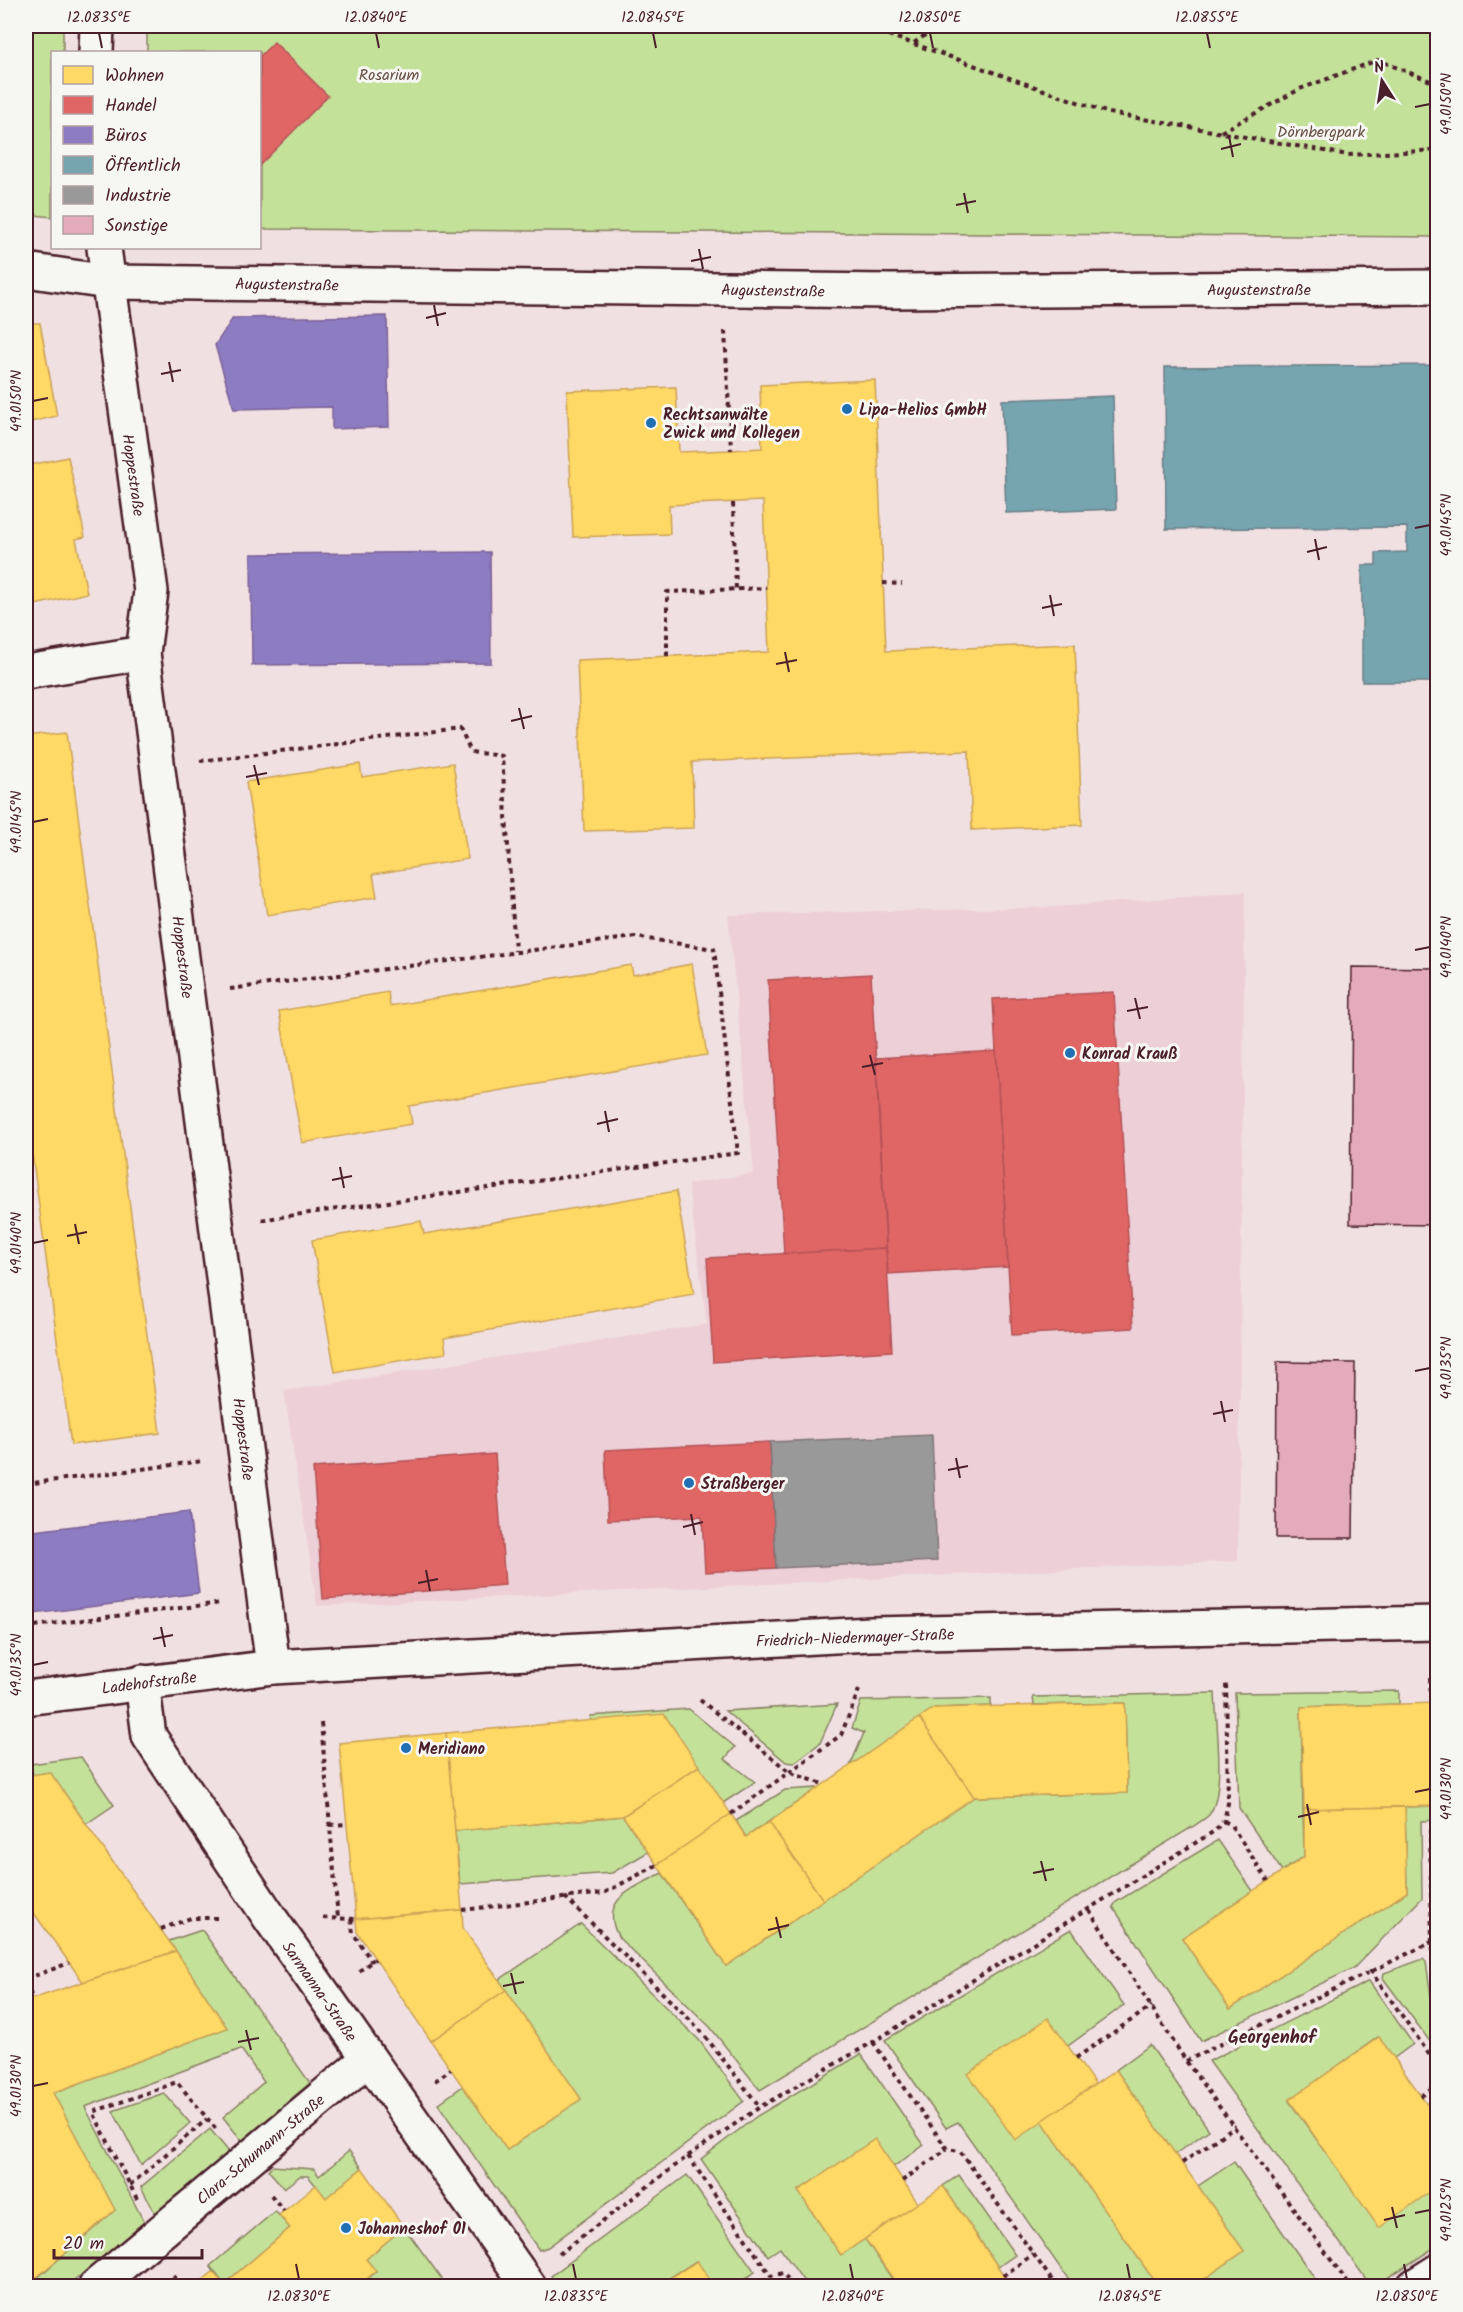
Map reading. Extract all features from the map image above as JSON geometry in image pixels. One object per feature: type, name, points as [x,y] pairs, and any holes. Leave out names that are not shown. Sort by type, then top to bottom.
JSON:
[{"type":"street","points":[[96,51],[97,26]]},
{"type":"street","name":"Hoppestraße","points":[[104,249],[151,591],[143,653],[273,1667]]},
{"type":"street","name":"Augustenstraße","points":[[26,270],[108,282],[891,291],[1437,287]]},
{"type":"street","points":[[26,672],[143,653]]},
{"type":"street","name":"Friedrich-Niedermayer-Straße","points":[[273,1667],[870,1634],[1437,1623]]},
{"type":"street","name":"Ladehofstraße","points":[[26,1698],[273,1667]]},
{"type":"street","name":"Sarmanna-Straße","points":[[142,1682],[149,1736],[270,1918],[527,2284]]},
{"type":"street","name":"Clara-Schumann-Straße","points":[[96,2286],[368,2058]]},
{"type":"street","points":[[1414,2286],[1437,2271]]},
{"type":"path","points":[[863,26],[1109,113],[1348,154],[1437,150]]},
{"type":"path","points":[[914,43],[938,26]]},
{"type":"path","points":[[1220,133],[1300,89],[1378,60],[1437,84]]},
{"type":"path","points":[[723,289],[730,450]]},
{"type":"path","points":[[733,502],[736,590]]},
{"type":"path","points":[[883,584],[902,584]]},
{"type":"path","points":[[668,656],[667,592],[766,588]]},
{"type":"path","points":[[158,766],[460,729],[471,752],[502,756],[514,951]]},
{"type":"path","points":[[187,994],[635,937],[714,949],[738,1153],[217,1226]]},
{"type":"path","points":[[26,1485],[247,1455]]},
{"type":"path","points":[[26,1627],[222,1603]]},
{"type":"path","points":[[1431,1678],[1431,1704]]},
{"type":"path","points":[[527,2284],[688,2156],[760,2107],[873,2042],[1213,1832],[1224,1821],[1228,1803],[1226,1681]]},
{"type":"path","points":[[731,1814],[841,1735],[859,1690]]},
{"type":"path","points":[[700,1700],[791,1773],[824,1784]]},
{"type":"path","points":[[321,1723],[338,1918]]},
{"type":"path","points":[[1224,1821],[1231,1825],[1268,1881]]},
{"type":"path","points":[[330,1825],[346,1824]]},
{"type":"path","points":[[1437,1828],[1430,1828],[1432,1943],[1437,1992]]},
{"type":"path","points":[[462,1910],[604,1893],[657,1865]]},
{"type":"path","points":[[566,1897],[701,2031],[760,2107]]},
{"type":"path","points":[[1089,1910],[1186,2061],[1350,2286]]},
{"type":"path","points":[[161,1929],[191,1918],[270,1918]]},
{"type":"path","points":[[351,1919],[352,1933],[372,1962]]},
{"type":"path","points":[[1186,2061],[1437,1939]]},
{"type":"path","points":[[26,1968],[28,1978],[69,1963]]},
{"type":"path","points":[[1370,1970],[1437,2067]]},
{"type":"path","points":[[26,1983],[32,1998]]},
{"type":"path","points":[[1076,2058],[1152,2006]]},
{"type":"path","points":[[873,2042],[947,2149]]},
{"type":"path","points":[[156,2236],[93,2112],[177,2082],[244,2162]]},
{"type":"path","points":[[1421,2096],[1437,2085]]},
{"type":"path","points":[[130,2185],[207,2119]]},
{"type":"path","points":[[1182,2163],[1235,2126]]},
{"type":"path","points":[[902,2181],[947,2149],[960,2151],[1056,2286]]},
{"type":"path","points":[[688,2156],[771,2276]]},
{"type":"path","points":[[1003,2276],[1033,2254]]},
{"type":"path","points":[[755,2286],[771,2276],[783,2273],[793,2286]]},
{"type":"shaded area","points":[[1245,892],[1238,1561],[317,1606],[284,1391],[707,1324],[688,1184],[754,1173],[728,915],[1055,907]]},
{"type":"green space","points":[[26,26],[63,26],[63,51],[51,51],[51,217],[26,214]]},
{"type":"green space","name":"Dörnbergpark","points":[[147,26],[1437,26],[1437,237],[261,229],[261,51],[147,51]]},
{"type":"green space","points":[[1399,1691],[1399,1704],[1301,1707],[1304,1857],[1282,1871],[1239,1808],[1235,1693]]},
{"type":"green space","points":[[1215,1693],[1219,1775],[1214,1805],[1209,1815],[760,2090],[710,2027],[619,1938],[613,1924],[612,1913],[622,1896],[662,1873],[726,1966],[974,1797],[1127,1793],[1125,1703],[1034,1705],[1033,1697]]},
{"type":"green space","points":[[991,1698],[991,1706],[934,1708],[850,1766],[864,1733],[852,1728],[861,1701]]},
{"type":"green space","points":[[837,1704],[820,1743],[794,1763],[786,1762],[725,1711]]},
{"type":"green space","points":[[689,1709],[735,1747],[725,1759],[755,1782],[723,1803],[591,1721],[590,1716]]},
{"type":"green space","points":[[81,1757],[114,1805],[86,1824],[50,1772],[33,1775],[31,1764]]},
{"type":"green space","points":[[818,1788],[746,1837],[736,1821],[785,1790]]},
{"type":"green space","points":[[1437,1806],[1437,1820],[1421,1821],[1422,1898],[1354,1968],[1201,2041],[1113,1907],[1116,1902],[1218,1840],[1253,1891],[1182,1938],[1230,2009],[1407,1892],[1405,1807]]},
{"type":"green space","points":[[623,1816],[648,1852],[612,1873],[460,1884],[455,1831]]},
{"type":"green space","points":[[581,1924],[699,2040],[744,2101],[548,2247],[539,2250],[438,2104],[463,2086],[507,2150],[581,2099],[499,1980]]},
{"type":"green space","points":[[1071,1929],[1124,2005],[1068,2046],[1042,2121],[1158,2286],[1073,2286],[958,2122],[946,2128],[885,2040]]},
{"type":"green space","points":[[202,1930],[310,2083],[242,2141],[223,2117],[264,2082],[241,2049],[85,2107],[144,2222],[68,2286],[26,2286],[26,2258],[37,2278],[115,2210],[53,2093],[227,2028],[169,1941]]},
{"type":"green space","points":[[1423,1959],[1426,1962],[1437,2037],[1437,2046],[1434,2047],[1383,1978],[1384,1973]]},
{"type":"green space","points":[[1369,1981],[1413,2044],[1394,2058],[1378,2037],[1289,2101],[1379,2227],[1437,2186],[1437,2246],[1375,2286],[1371,2286],[1209,2061]]},
{"type":"green space","points":[[1150,2045],[1209,2130],[1175,2154],[1116,2070]]},
{"type":"green space","points":[[861,2054],[924,2145],[893,2167],[874,2140],[798,2191],[841,2255],[865,2239],[897,2286],[807,2286],[780,2248],[768,2256],[701,2159],[757,2116]]},
{"type":"green space","points":[[164,2093],[190,2123],[141,2165],[113,2111]]},
{"type":"green space","points":[[210,2129],[229,2152],[155,2213],[141,2187]]},
{"type":"green space","points":[[349,2151],[362,2168],[326,2198],[308,2176],[300,2176],[284,2188],[268,2170],[272,2166],[314,2169],[319,2176]]},
{"type":"green space","points":[[1234,2162],[1320,2286],[1194,2286],[1244,2251],[1198,2186]]},
{"type":"green space","points":[[687,2175],[755,2272],[734,2286],[714,2286],[696,2261],[657,2286],[558,2286],[551,2276]]},
{"type":"green space","points":[[959,2175],[1015,2255],[998,2267],[943,2186]]},
{"type":"green space","points":[[275,2211],[290,2228],[224,2284],[210,2266]]},
{"type":"green space","points":[[404,2227],[447,2286],[359,2286],[376,2272],[366,2259]]},
{"type":"building: Wohnen","points":[[26,323],[40,323],[57,416],[26,423]]},
{"type":"building: Wohnen","points":[[875,380],[886,651],[1075,644],[1082,825],[972,830],[969,751],[692,762],[694,828],[584,831],[577,660],[769,652],[763,501],[669,505],[670,534],[573,537],[567,391],[676,387],[679,452],[762,448],[760,385]]},
{"type":"building: Wohnen","points":[[68,457],[85,537],[76,539],[87,593],[26,607],[26,466]]},
{"type":"building: Wohnen","points":[[67,732],[160,1433],[71,1445],[26,1108],[26,737]]},
{"type":"building: Wohnen","points":[[453,763],[468,859],[373,874],[377,897],[267,915],[246,782],[360,764],[362,777]]},
{"type":"building: Wohnen","points":[[692,964],[707,1055],[409,1106],[412,1124],[302,1143],[279,1011],[388,992],[390,1006],[631,965],[633,975]]},
{"type":"building: Wohnen","points":[[676,1191],[694,1294],[444,1338],[446,1353],[335,1372],[312,1240],[421,1221],[424,1234]]},
{"type":"building: Wohnen","points":[[1125,1703],[1127,1793],[974,1797],[919,1718],[934,1708]]},
{"type":"building: Wohnen","points":[[1438,1703],[1438,1806],[1304,1809],[1301,1707]]},
{"type":"building: Wohnen","points":[[664,1714],[699,1766],[623,1816],[455,1831],[446,1733]]},
{"type":"building: Wohnen","points":[[919,1718],[974,1797],[823,1900],[769,1822]]},
{"type":"building: Wohnen","points":[[446,1733],[462,1910],[356,1919],[339,1743]]},
{"type":"building: Wohnen","points":[[699,1766],[731,1814],[657,1865],[623,1816]]},
{"type":"building: Wohnen","points":[[50,1772],[176,1951],[83,1982],[26,1902],[26,1776]]},
{"type":"building: Wohnen","points":[[1405,1807],[1407,1892],[1230,2009],[1182,1938],[1304,1857],[1304,1809]]},
{"type":"building: Wohnen","points":[[731,1814],[746,1837],[769,1822],[823,1900],[726,1966],[657,1865]]},
{"type":"building: Wohnen","points":[[462,1910],[463,1928],[506,1990],[431,2041],[357,1932],[356,1919]]},
{"type":"building: Wohnen","points":[[176,1951],[227,2028],[53,2093],[115,2210],[36,2278],[26,2258],[26,2001]]},
{"type":"building: Wohnen","points":[[506,1990],[581,2099],[507,2150],[431,2041]]},
{"type":"building: Wohnen","points":[[1048,2018],[1095,2084],[1015,2140],[968,2074]]},
{"type":"building: Wohnen","points":[[1379,2037],[1438,2119],[1438,2186],[1379,2228],[1289,2100]]},
{"type":"building: Wohnen","points":[[1116,2070],[1244,2251],[1194,2286],[1158,2286],[1042,2121]]},
{"type":"building: Wohnen","points":[[875,2139],[918,2203],[841,2255],[798,2191]]},
{"type":"building: Wohnen","name":"Johanneshof 01","points":[[362,2168],[404,2227],[366,2259],[376,2271],[359,2286],[195,2286],[213,2272],[224,2284],[290,2228],[279,2215],[316,2185],[326,2198]]},
{"type":"building: Wohnen","points":[[943,2186],[1011,2286],[898,2286],[865,2239]]},
{"type":"building: Wohnen","points":[[697,2261],[714,2286],[657,2286]]},
{"type":"building: Handel","points":[[274,42],[328,96],[261,164],[261,55]]},
{"type":"building: Handel","points":[[871,974],[886,1248],[784,1254],[768,980]]},
{"type":"building: Handel","points":[[1114,992],[1133,1328],[1012,1335],[993,999]]},
{"type":"building: Handel","points":[[996,1051],[1008,1267],[888,1274],[876,1058]]},
{"type":"building: Handel","points":[[886,1248],[892,1351],[713,1362],[707,1258]]},
{"type":"building: Handel","name":"Straßberger","points":[[770,1442],[776,1568],[705,1572],[702,1516],[608,1520],[605,1450]]},
{"type":"building: Handel","points":[[495,1454],[505,1585],[323,1599],[313,1468]]},
{"type":"building: Büros","points":[[387,316],[389,427],[332,429],[332,407],[234,409],[215,345],[233,318]]},
{"type":"building: Büros","points":[[490,552],[491,663],[252,665],[251,554]]},
{"type":"building: Büros","points":[[189,1512],[199,1593],[26,1615],[26,1532]]},
{"type":"building: Öffentlich","points":[[1437,340],[1438,682],[1362,682],[1362,565],[1376,565],[1376,553],[1407,552],[1407,527],[1166,529],[1165,367],[1437,365]]},
{"type":"building: Öffentlich","points":[[1113,396],[1116,509],[1006,513],[1002,400]]},
{"type":"building: Industrie","points":[[932,1435],[937,1561],[776,1568],[770,1442]]},
{"type":"building: Sonstige","points":[[1352,967],[1438,968],[1438,1225],[1350,1224]]},
{"type":"building: Sonstige","points":[[1277,1362],[1355,1363],[1353,1538],[1276,1538]]},
{"type":"place","name":"Lipa-Helios GmbH","points":[[847,409]]},
{"type":"place","name":"Rechtsanwälte Zwick und Kollegen","points":[[651,423]]},
{"type":"place","name":"Konrad Krauß","points":[[1070,1053]]},
{"type":"place","name":"Straßberger","points":[[689,1483]]},
{"type":"place","name":"Meridiano","points":[[406,1748]]},
{"type":"place","name":"Johanneshof 01","points":[[346,2228]]},
{"type":"district","name":"Georgenhof","points":[[1272,2037]]},
{"type":"park label","name":"Rosarium","points":[[389,74]]}]
